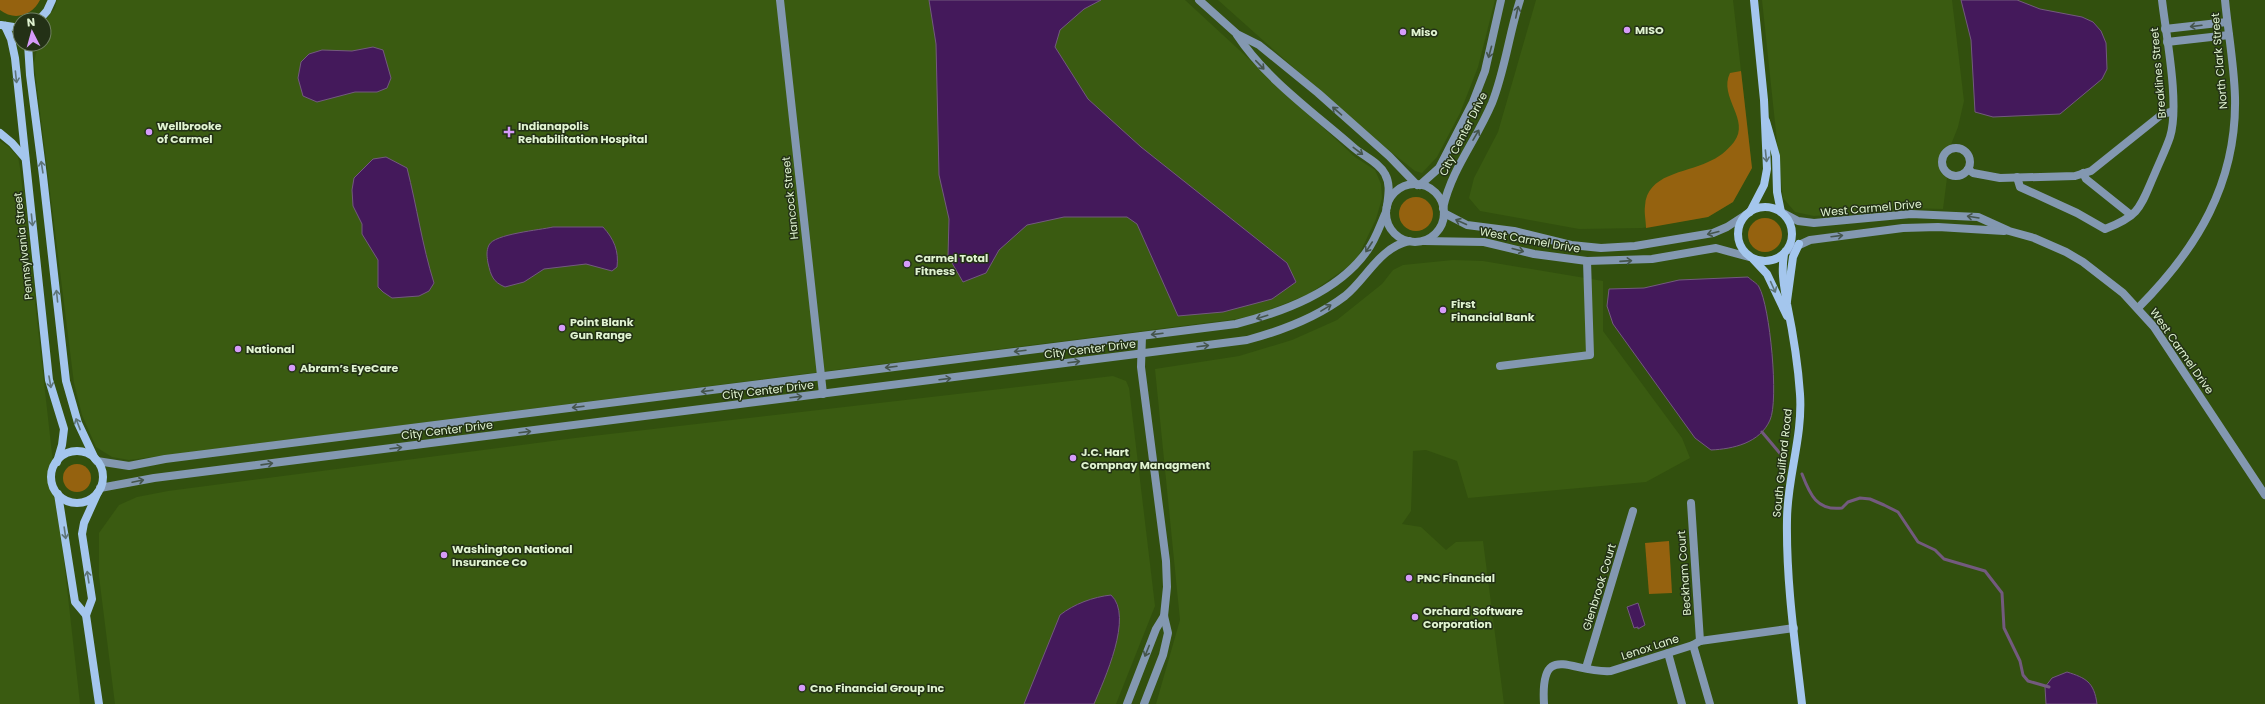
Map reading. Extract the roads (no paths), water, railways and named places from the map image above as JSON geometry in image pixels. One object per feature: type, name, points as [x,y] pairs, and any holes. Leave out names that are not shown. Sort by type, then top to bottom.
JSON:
[{"type":"main road","points":[[46,12],[52,0]]},
{"type":"main road","points":[[1754,0],[1765,117],[1766,177],[1748,213],[1740,224],[1738,238],[1743,250],[1751,257],[1768,261],[1785,252],[1790,244],[1792,232],[1790,224],[1782,213],[1777,197],[1776,156],[1772,135],[1765,117]]},
{"type":"main road","name":"Pennsylvania Street","points":[[3,26],[13,47],[49,380],[64,429],[62,445],[56,462]]},
{"type":"main road","points":[[29,52],[31,89],[43,176],[66,381],[78,423],[102,472],[99,490],[85,518],[82,531],[92,599],[86,614],[99,704]]},
{"type":"main road","points":[[0,134],[12,143],[25,159]]},
{"type":"main road","points":[[1748,213],[1767,207],[1782,213]]},
{"type":"main road","points":[[1787,303],[1792,257],[1799,244]]},
{"type":"main road","name":"South Guilford Road","points":[[1785,252],[1781,278],[1787,303],[1800,394],[1798,433],[1790,476],[1787,519],[1794,628],[1802,704]]},
{"type":"main road","name":"South Guilford Road","points":[[1751,257],[1767,274],[1789,320]]},
{"type":"main road","points":[[86,614],[76,602],[58,494],[52,479],[53,469],[56,462],[67,454],[84,452],[96,460]]},
{"type":"main road","points":[[58,494],[67,501],[78,503],[89,500],[99,490]]},
{"type":"street","name":"Hancock Street","points":[[780,0],[823,394]]},
{"type":"street","points":[[1199,0],[1237,34],[1259,45],[1318,94],[1389,156],[1418,185],[1434,192],[1441,201],[1444,211],[1443,221],[1437,232],[1424,241],[1409,241],[1394,233],[1387,221],[1388,183],[1382,169],[1355,149],[1265,70],[1250,55],[1237,34]]},
{"type":"street","name":"City Center Drive","points":[[1418,185],[1439,168],[1473,102],[1485,71],[1501,0]]},
{"type":"street","name":"City Center Drive","points":[[1444,211],[1454,173],[1487,115],[1497,91],[1507,58],[1520,0]]},
{"type":"street","name":"Breaklines Street","points":[[2017,177],[2020,187],[2077,213],[2105,229],[2123,222],[2140,208],[2170,136],[2173,111],[2162,0]]},
{"type":"street","name":"North Clark Street","points":[[2138,308],[2172,272],[2196,241],[2211,211],[2228,159],[2234,120],[2235,97],[2224,0]]},
{"type":"street","points":[[2165,30],[2227,22]]},
{"type":"street","points":[[2167,42],[2229,35]]},
{"type":"street","points":[[1968,169],[1973,173],[2000,178],[2075,176],[2091,171],[2161,115],[2173,111]]},
{"type":"street","points":[[2083,173],[2086,179],[2131,216]]},
{"type":"street","points":[[1387,210],[1396,192],[1408,186],[1418,185]]},
{"type":"street","name":"City Center Drive","points":[[96,460],[131,466],[164,459],[1236,324],[1265,316],[1301,301],[1342,276],[1358,263],[1374,240],[1387,210]]},
{"type":"street","name":"West Carmel Drive","points":[[1444,211],[1467,225],[1514,231],[1571,245],[1601,248],[1635,246],[1713,233],[1727,227],[1748,213]]},
{"type":"street","name":"West Carmel Drive","points":[[1782,213],[1798,221],[1814,224],[1887,216],[1951,215],[1978,217],[2009,231],[2051,245],[2083,262],[2123,293],[2138,308],[2171,351],[2265,495]]},
{"type":"street","name":"West Carmel Drive","points":[[1785,252],[1799,244],[1817,238],[1920,227],[2009,231]]},
{"type":"street","name":"City Center Drive","points":[[99,490],[154,478],[1247,340],[1296,324],[1340,299],[1360,281],[1387,250],[1409,241]]},
{"type":"street","name":"West Carmel Drive","points":[[1424,241],[1484,242],[1534,254],[1587,261],[1652,258],[1712,248],[1725,249],[1751,257]]},
{"type":"street","points":[[1500,366],[1590,355],[1587,261]]},
{"type":"street","points":[[1142,336],[1142,367],[1166,561],[1167,587],[1164,616],[1168,633],[1163,655],[1144,704]]},
{"type":"street","name":"Beckham Court","points":[[1691,503],[1696,643],[1710,704]]},
{"type":"street","name":"Glenbrook Court","points":[[1586,668],[1633,511]]},
{"type":"street","points":[[1127,704],[1156,629],[1164,616]]},
{"type":"street","name":"Lenox Lane","points":[[1544,704],[1543,678],[1548,669],[1558,665],[1586,668],[1602,672],[1611,671],[1696,643],[1794,628]]},
{"type":"street","points":[[1668,653],[1682,704]]},
{"type":"waterway","points":[[1762,432],[1783,457]]},
{"type":"waterway","points":[[1802,474],[1808,489],[1820,504],[1826,507],[1842,508],[1848,502],[1860,498],[1870,499],[1898,512],[1918,542],[1935,550],[1944,559],[1985,571],[2002,593],[2004,628],[2020,661],[2023,675],[2028,681],[2049,687]]},
{"type":"place","name":"MISO","points":[[1627,30]]},
{"type":"place","name":"Miso","points":[[1403,32]]},
{"type":"place","name":"Wellbrooke of Carmel","points":[[149,132]]},
{"type":"place","name":"Indianapolis Rehabilitation Hospital","points":[[509,132]]},
{"type":"place","name":"Carmel Total Fitness","points":[[907,264]]},
{"type":"place","name":"First Financial Bank","points":[[1443,310]]},
{"type":"place","name":"Point Blank Gun Range","points":[[562,328]]},
{"type":"place","name":"National","points":[[238,349]]},
{"type":"place","name":"Abram’s EyeCare","points":[[292,368]]},
{"type":"place","name":"J.C. Hart Compnay Managment","points":[[1073,458]]},
{"type":"place","name":"Washington National Insurance Co","points":[[444,555]]},
{"type":"place","name":"PNC Financial","points":[[1409,578]]},
{"type":"place","name":"Orchard Software Corporation","points":[[1415,617]]},
{"type":"place","name":"Cno Financial Group Inc","points":[[802,688]]}]
